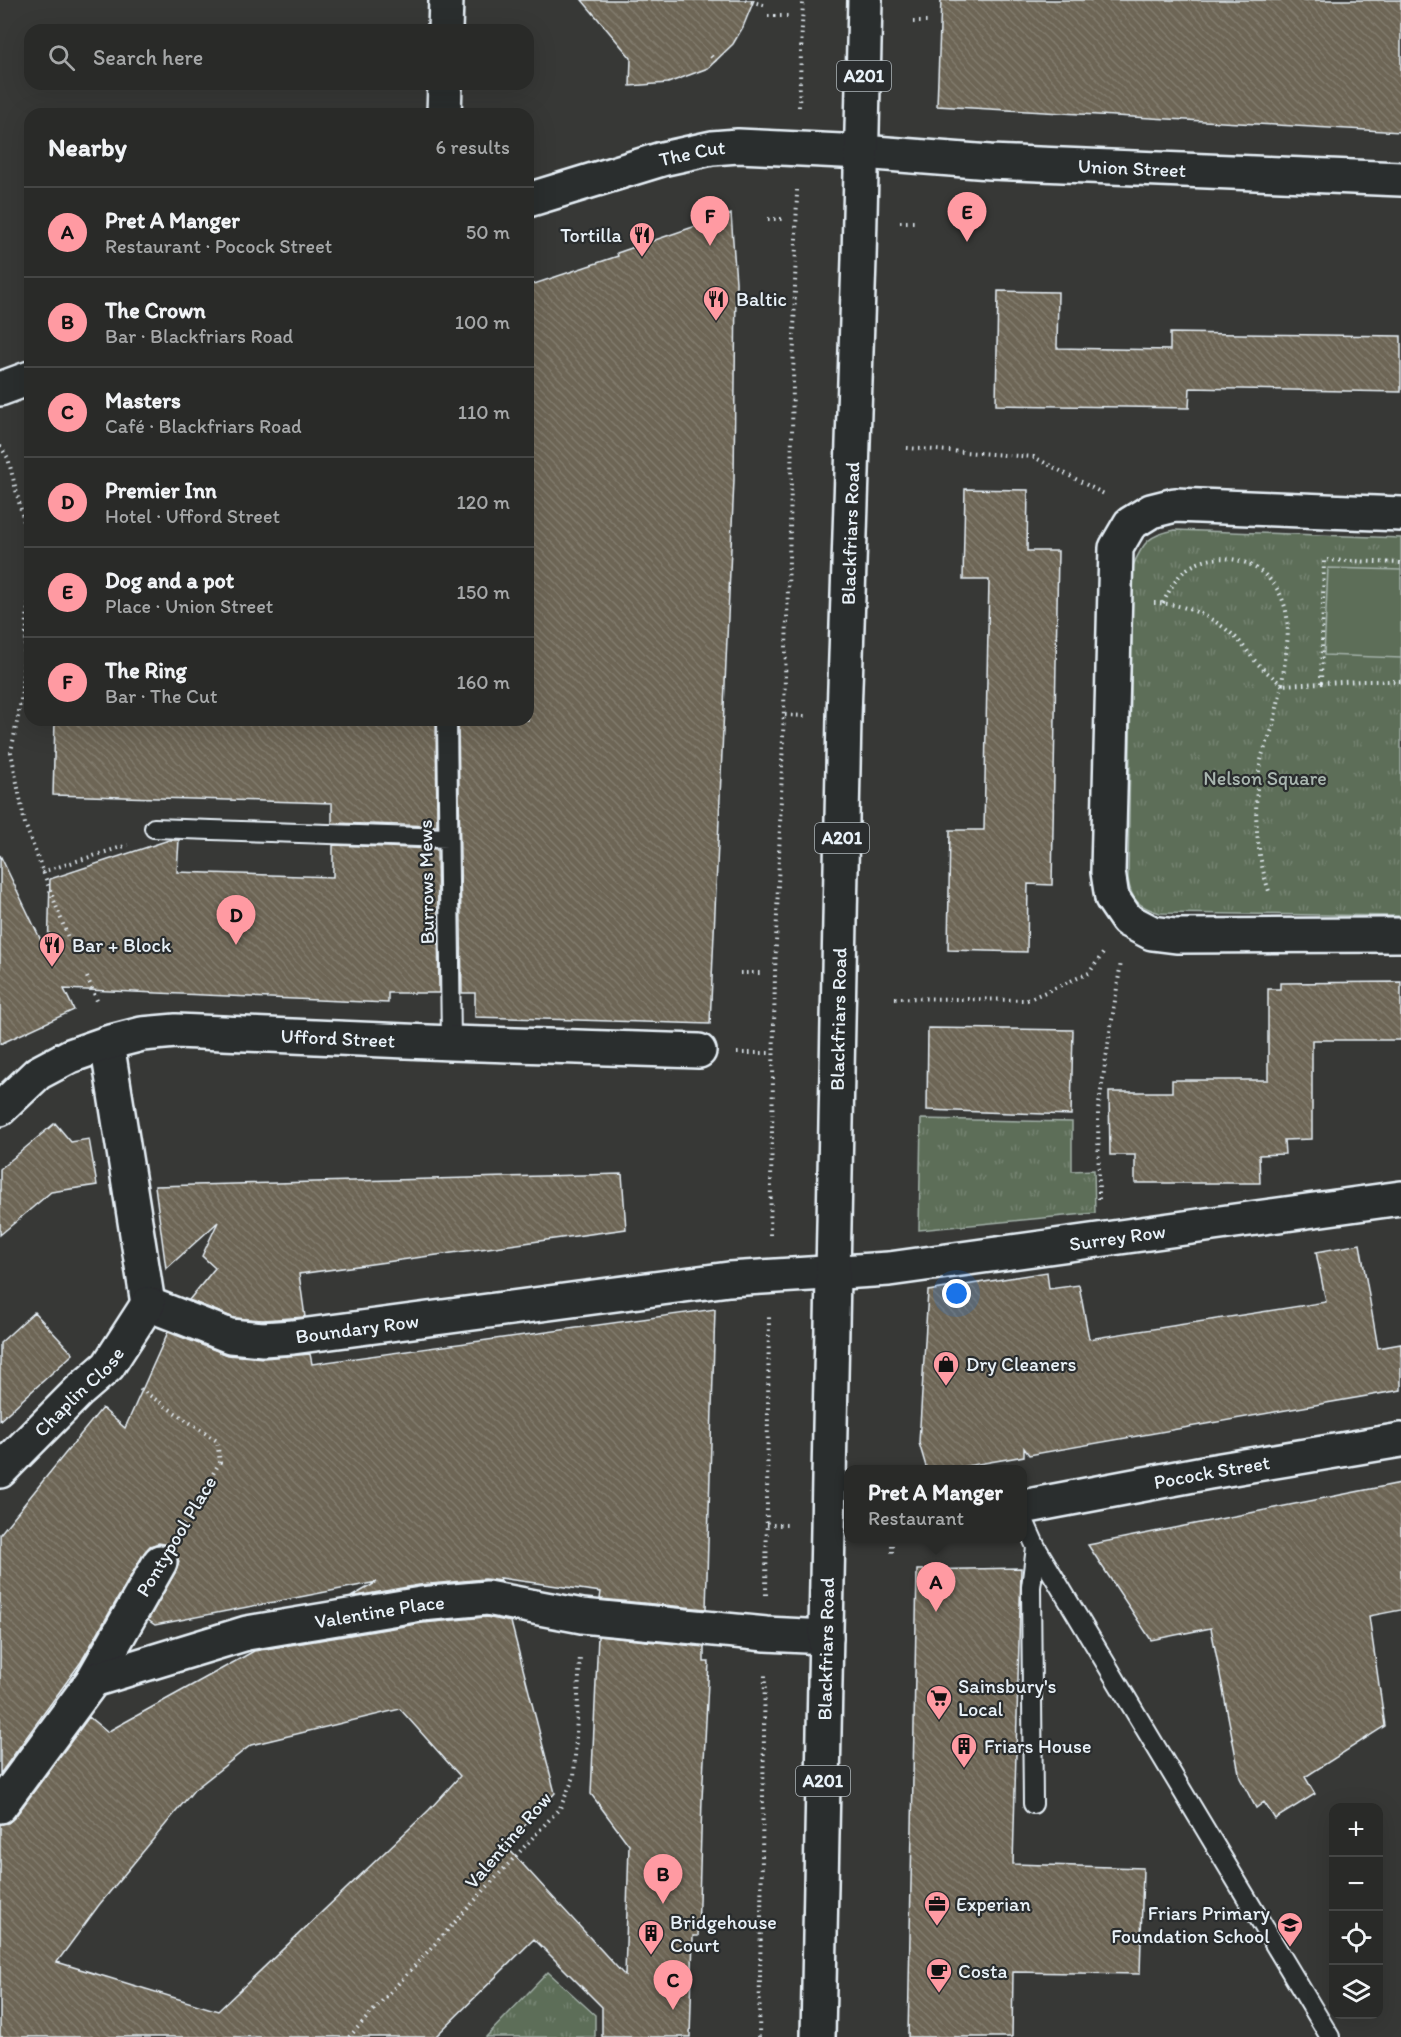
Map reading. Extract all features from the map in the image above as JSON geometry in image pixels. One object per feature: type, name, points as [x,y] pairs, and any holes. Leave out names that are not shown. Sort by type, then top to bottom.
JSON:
[{"type":"street","points":[[446,0],[446,24]]},
{"type":"street","name":"Blackfriars Road","points":[[818,2037],[826,1637],[839,1524],[834,1273],[844,717],[852,509],[865,0]]},
{"type":"street","points":[[444,108],[445,90]]},
{"type":"street","name":"The Cut","points":[[534,198],[662,159],[712,148],[738,146],[862,152]]},
{"type":"street","name":"Union Street","points":[[862,152],[990,162],[1401,179]]},
{"type":"street","points":[[0,389],[24,380]]},
{"type":"street","points":[[1401,514],[1175,505],[1151,512],[1130,524],[1116,548],[1107,872],[1112,898],[1127,920],[1152,933],[1176,936],[1401,935]]},
{"type":"street","name":"Ufford Street","points":[[0,1109],[38,1073],[70,1056],[142,1034],[176,1031],[699,1051]]},
{"type":"street","points":[[107,1043],[148,1304]]},
{"type":"street","name":"Surrey Row","points":[[834,1273],[889,1269],[1401,1198]]},
{"type":"street","name":"Boundary Row","points":[[148,1304],[230,1336],[263,1339],[293,1337],[729,1279],[834,1273]]},
{"type":"street","name":"Chaplin Close","points":[[0,1470],[78,1392],[108,1366],[148,1304]]},
{"type":"street","name":"Pocock Street","points":[[1027,1506],[1209,1472],[1401,1440]]},
{"type":"street","name":"Pontypool Place","points":[[93,1680],[160,1562]]},
{"type":"street","name":"Valentine Place","points":[[93,1680],[247,1633],[422,1604],[487,1598],[582,1616],[766,1634],[826,1637]]},
{"type":"street","points":[[0,1806],[93,1680]]},
{"type":"lane","name":"Burrows Mews","points":[[447,726],[451,1043]]},
{"type":"lane","points":[[154,828],[447,838]]},
{"type":"lane","points":[[1027,1527],[1036,1547],[1330,2037]]},
{"type":"lane","points":[[1033,1804],[1031,1587],[1036,1547]]},
{"type":"path","points":[[745,0],[768,6]]},
{"type":"path","points":[[759,2037],[773,1053],[792,460],[797,149],[803,0]]},
{"type":"path","points":[[768,16],[788,16]]},
{"type":"path","points":[[913,22],[929,22]]},
{"type":"path","points":[[711,56],[716,63]]},
{"type":"path","points":[[768,219],[784,219]]},
{"type":"path","points":[[900,222],[915,222]]},
{"type":"path","points":[[0,446],[8,458],[24,522]]},
{"type":"path","points":[[907,448],[1034,457],[1123,504],[1130,524]]},
{"type":"path","points":[[1163,603],[1170,588],[1180,575],[1205,561],[1221,558],[1251,564],[1264,572],[1274,583],[1286,608],[1288,623],[1282,685],[1273,726],[1263,755],[1258,801],[1261,860],[1278,915],[1279,936]]},
{"type":"path","points":[[1321,684],[1324,560],[1401,563]]},
{"type":"path","points":[[1114,601],[1163,603],[1204,615],[1235,637],[1257,663],[1282,685],[1401,681]]},
{"type":"path","points":[[24,660],[21,701],[11,752],[25,824],[69,940]]},
{"type":"path","points":[[42,872],[127,846],[154,828]]},
{"type":"path","points":[[896,998],[1027,1000],[1089,973],[1127,920]]},
{"type":"path","points":[[1100,1239],[1098,1110],[1127,920]]},
{"type":"path","points":[[741,974],[761,974]]},
{"type":"path","points":[[738,1053],[773,1053]]},
{"type":"path","name":"Pontypool Place","points":[[108,1366],[217,1441],[220,1462],[160,1562]]},
{"type":"path","points":[[892,1545],[892,1556]]},
{"type":"path","name":"Valentine Row","points":[[349,2037],[560,1808],[574,1777],[582,1616]]},
{"type":"green space","name":"Nelson Square","points":[[1175,530],[1401,538],[1401,916],[1160,913],[1141,905],[1134,898],[1128,878],[1133,566],[1148,541],[1159,534]]},
{"type":"green space","points":[[1328,568],[1401,570],[1401,658],[1324,655]]},
{"type":"green space","points":[[921,1119],[1072,1122],[1072,1171],[1094,1170],[1095,1213],[919,1230]]},
{"type":"green space","points":[[548,1972],[595,2015],[595,2037],[486,2037]]},
{"type":"building","points":[[582,0],[754,0],[733,44],[708,68],[668,83],[630,86],[631,58]]},
{"type":"building","points":[[941,0],[1401,0],[1401,132],[937,106]]},
{"type":"building","points":[[731,214],[736,282],[734,480],[710,1024],[475,1017],[475,993],[462,993],[458,726],[534,726],[534,284],[618,256],[617,253]]},
{"type":"building","points":[[998,291],[1058,292],[1057,348],[1170,350],[1170,333],[1401,336],[1401,392],[1190,388],[1189,408],[996,405]]},
{"type":"building","points":[[965,489],[1028,490],[1027,551],[1058,551],[1052,885],[1028,884],[1027,952],[948,950],[950,830],[984,830],[989,580],[963,580]]},
{"type":"building","points":[[55,726],[436,726],[437,826],[332,823],[332,803],[53,795]]},
{"type":"building","points":[[169,840],[179,840],[177,872],[333,877],[333,845],[437,849],[439,993],[388,993],[388,1003],[64,989],[74,1010],[0,1044],[0,855],[48,955],[50,879]]},
{"type":"building","points":[[1401,982],[1401,1040],[1312,1040],[1312,1139],[1284,1140],[1285,1154],[1259,1155],[1260,1183],[1135,1183],[1135,1155],[1110,1155],[1109,1092],[1172,1092],[1172,1080],[1268,1080],[1268,989],[1280,989],[1280,983]]},
{"type":"building","points":[[928,1028],[1073,1030],[1071,1115],[927,1110]]},
{"type":"building","points":[[55,1123],[71,1142],[89,1139],[97,1185],[51,1192],[0,1235],[0,1169]]},
{"type":"building","points":[[622,1174],[626,1229],[299,1274],[305,1317],[263,1320],[234,1318],[189,1300],[215,1268],[202,1256],[218,1222],[166,1269],[155,1186]]},
{"type":"building","points":[[1360,1244],[1378,1348],[1401,1344],[1401,1390],[1029,1455],[1024,1448],[1024,1456],[973,1465],[926,1465],[919,1443],[928,1291],[1047,1272],[1049,1289],[1079,1285],[1089,1339],[1326,1302],[1316,1252]]},
{"type":"building","points":[[715,1309],[706,1609],[600,1599],[601,1592],[500,1578],[501,1581],[485,1579],[419,1585],[351,1597],[377,1582],[155,1625],[148,1620],[179,1562],[176,1552],[169,1545],[159,1543],[150,1546],[144,1553],[81,1662],[0,1774],[0,1534],[102,1408],[125,1428],[168,1332],[228,1355],[264,1358],[310,1354],[312,1364]]},
{"type":"building","points":[[34,1312],[73,1354],[0,1420],[0,1343]]},
{"type":"building","points":[[1401,1483],[1401,1610],[1369,1616],[1385,1726],[1305,1777],[1315,1794],[1275,1819],[1264,1802],[1256,1808],[1240,1778],[1211,1628],[1151,1640],[1088,1545]]},
{"type":"building","name":"Friars House","points":[[1021,1568],[1013,1864],[1143,1868],[1140,1974],[1013,1972],[1012,2037],[908,2037],[917,1570]]},
{"type":"building","points":[[486,1617],[511,1622],[555,1793],[505,1845],[625,1976],[629,1845],[591,1794],[598,1636],[704,1647],[704,1662],[709,1662],[698,1936],[693,1936],[690,2037],[602,2037],[602,2007],[534,1939],[435,2037],[0,2037],[0,1824],[8,1823],[15,1817],[89,1717],[107,1732],[254,1651],[423,1623]],"holes":[[[400,1709],[460,1776],[429,1810],[218,2011],[57,1962],[99,1905],[194,1790],[251,1745]]]},
{"type":"place","name":"Dog and a pot","points":[[967,242]]},
{"type":"place","name":"The Ring","points":[[710,246]]},
{"type":"place","name":"Tortilla","points":[[642,258]]},
{"type":"place","name":"Baltic","points":[[716,322]]},
{"type":"place","name":"Premier Inn","points":[[236,945]]},
{"type":"place","name":"Bar + Block","points":[[52,968]]},
{"type":"place","name":"Dry Cleaners","points":[[946,1387]]},
{"type":"place","name":"Pret A Manger","points":[[936,1612]]},
{"type":"place","name":"Sainsbury's Local","points":[[939,1721]]},
{"type":"place","name":"Friars House","points":[[964,1769]]},
{"type":"place","name":"The Crown","points":[[663,1904]]},
{"type":"place","name":"Experian","points":[[937,1927]]},
{"type":"place","name":"Friars Primary Foundation School","points":[[1290,1948]]},
{"type":"place","name":"Bridgehouse Court","points":[[651,1956]]},
{"type":"place","name":"Costa","points":[[939,1994]]},
{"type":"place","name":"Masters","points":[[673,2010]]}]
